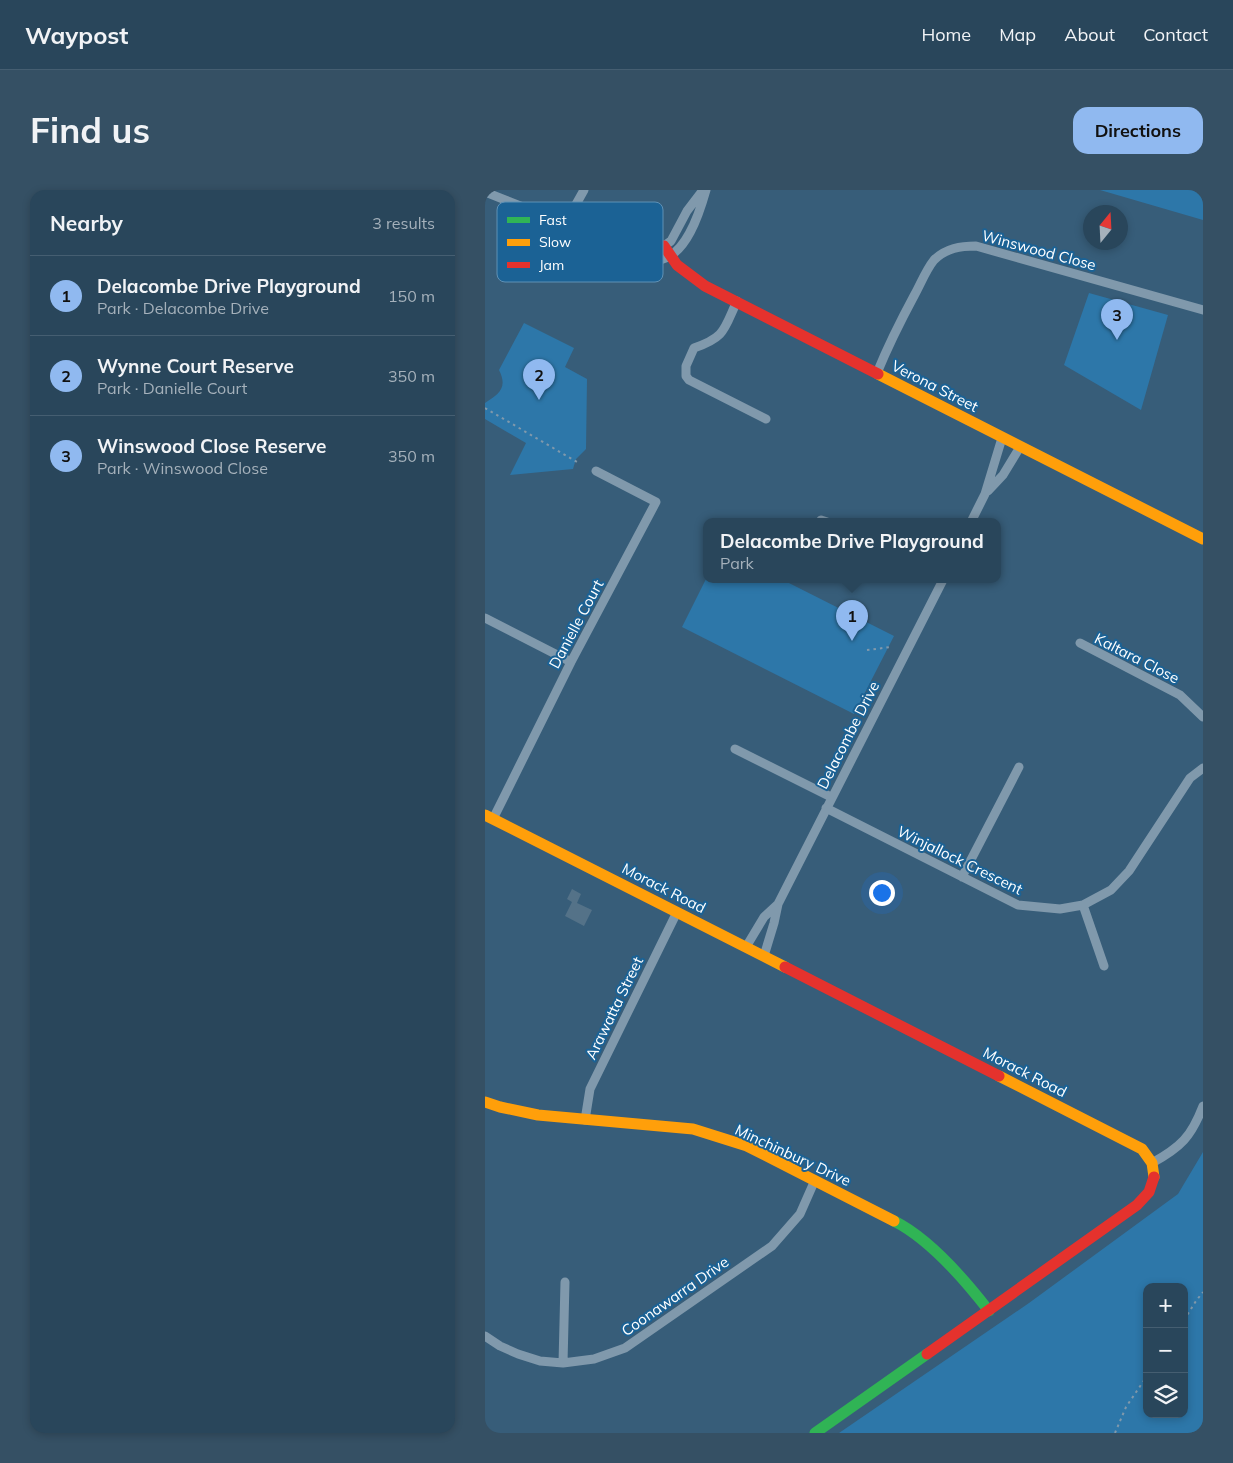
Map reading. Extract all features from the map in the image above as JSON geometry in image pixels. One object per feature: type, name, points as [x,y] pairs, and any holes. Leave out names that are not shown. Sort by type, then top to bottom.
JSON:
[{"type":"street","points":[[577,202],[584,190]]},
{"type":"street","points":[[663,251],[667,251],[687,212],[705,190]]},
{"type":"street","points":[[485,192],[510,202]]},
{"type":"street","name":"Winswood Close","points":[[877,373],[927,270],[940,256],[959,246],[976,246],[1203,310]]},
{"type":"street","name":"Verona Street","points":[[667,251],[681,271],[705,286],[1203,539]]},
{"type":"street","points":[[737,301],[723,333],[708,343],[694,348],[686,366],[685,376],[689,380],[766,419]]},
{"type":"street","points":[[973,518],[985,494],[1002,438]]},
{"type":"street","points":[[985,494],[1003,475],[1020,447]]},
{"type":"street","name":"Danielle Court","points":[[489,817],[655,502],[596,471]]},
{"type":"street","name":"Delacombe Drive","points":[[764,956],[778,904],[939,583]]},
{"type":"street","points":[[485,618],[571,662]]},
{"type":"street","name":"Kaltara Close","points":[[1080,644],[1180,695],[1203,717]]},
{"type":"street","points":[[735,749],[831,798]]},
{"type":"street","points":[[962,877],[1019,767]]},
{"type":"street","name":"Winjallock Crescent","points":[[826,808],[1018,905],[1060,909],[1083,905],[1111,890],[1129,871],[1190,778],[1203,768]]},
{"type":"street","name":"Morack Road","points":[[489,817],[1121,1138],[1145,1152],[1152,1163]]},
{"type":"street","name":"Delacombe Drive","points":[[747,947],[764,917],[778,904]]},
{"type":"street","points":[[1083,905],[1104,966]]},
{"type":"street","name":"Arawatta Street","points":[[585,1120],[590,1089],[677,912]]},
{"type":"street","name":"Minchinbury Drive","points":[[485,1102],[537,1115],[693,1128],[747,1146],[898,1223],[922,1239],[971,1288],[989,1311]]},
{"type":"street","points":[[815,1433],[1137,1205],[1147,1194],[1152,1184],[1154,1174],[1152,1163],[1181,1144],[1191,1130],[1203,1106]]},
{"type":"street","name":"Coonawarra Drive","points":[[485,1336],[500,1346],[518,1354],[540,1361],[563,1363],[594,1359],[625,1348],[772,1246],[800,1214],[815,1180]]},
{"type":"street","points":[[563,1363],[565,1282]]},
{"type":"path","points":[[485,408],[577,462]]},
{"type":"path","points":[[867,650],[891,647]]},
{"type":"path","points":[[1188,1313],[1203,1292]]},
{"type":"path","points":[[1115,1433],[1126,1407],[1143,1382]]},
{"type":"shaded area","points":[[1100,190],[1203,190],[1203,220]]},
{"type":"shaded area","points":[[1089,293],[1168,315],[1141,410],[1064,365]]},
{"type":"shaded area","points":[[524,323],[574,348],[565,367],[587,379],[586,449],[576,459],[573,469],[510,475],[526,443],[485,419],[485,403],[501,390],[503,381],[499,370]]},
{"type":"shaded area","points":[[704,583],[789,583],[894,636],[854,714],[682,627]]},
{"type":"shaded area","points":[[1203,1152],[1203,1433],[839,1433],[1029,1303],[1178,1194]]},
{"type":"building","points":[[572,889],[581,894],[577,903],[592,910],[584,926],[565,916],[572,902],[567,899]]},
{"type":"traffic: fast","points":[[894,1221],[921,1238],[934,1249],[969,1286],[989,1311]]},
{"type":"traffic: fast","points":[[815,1433],[927,1354]]},
{"type":"traffic: slow","points":[[878,374],[1203,539]]},
{"type":"traffic: slow","points":[[485,815],[785,967]]},
{"type":"traffic: slow","points":[[999,1076],[1142,1149],[1152,1163],[1154,1177]]},
{"type":"traffic: slow","points":[[485,1102],[538,1115],[693,1129],[747,1146],[894,1221]]},
{"type":"traffic: jam","points":[[664,246],[677,265],[705,286],[878,374]]},
{"type":"traffic: jam","points":[[785,967],[999,1076]]},
{"type":"traffic: jam","points":[[927,1354],[1137,1205],[1149,1192],[1154,1177]]},
{"type":"place","name":"Winswood Close Reserve","points":[[1117,340]]},
{"type":"place","name":"Wynne Court Reserve","points":[[539,400]]},
{"type":"place","name":"Delacombe Drive Playground","points":[[852,641]]}]
